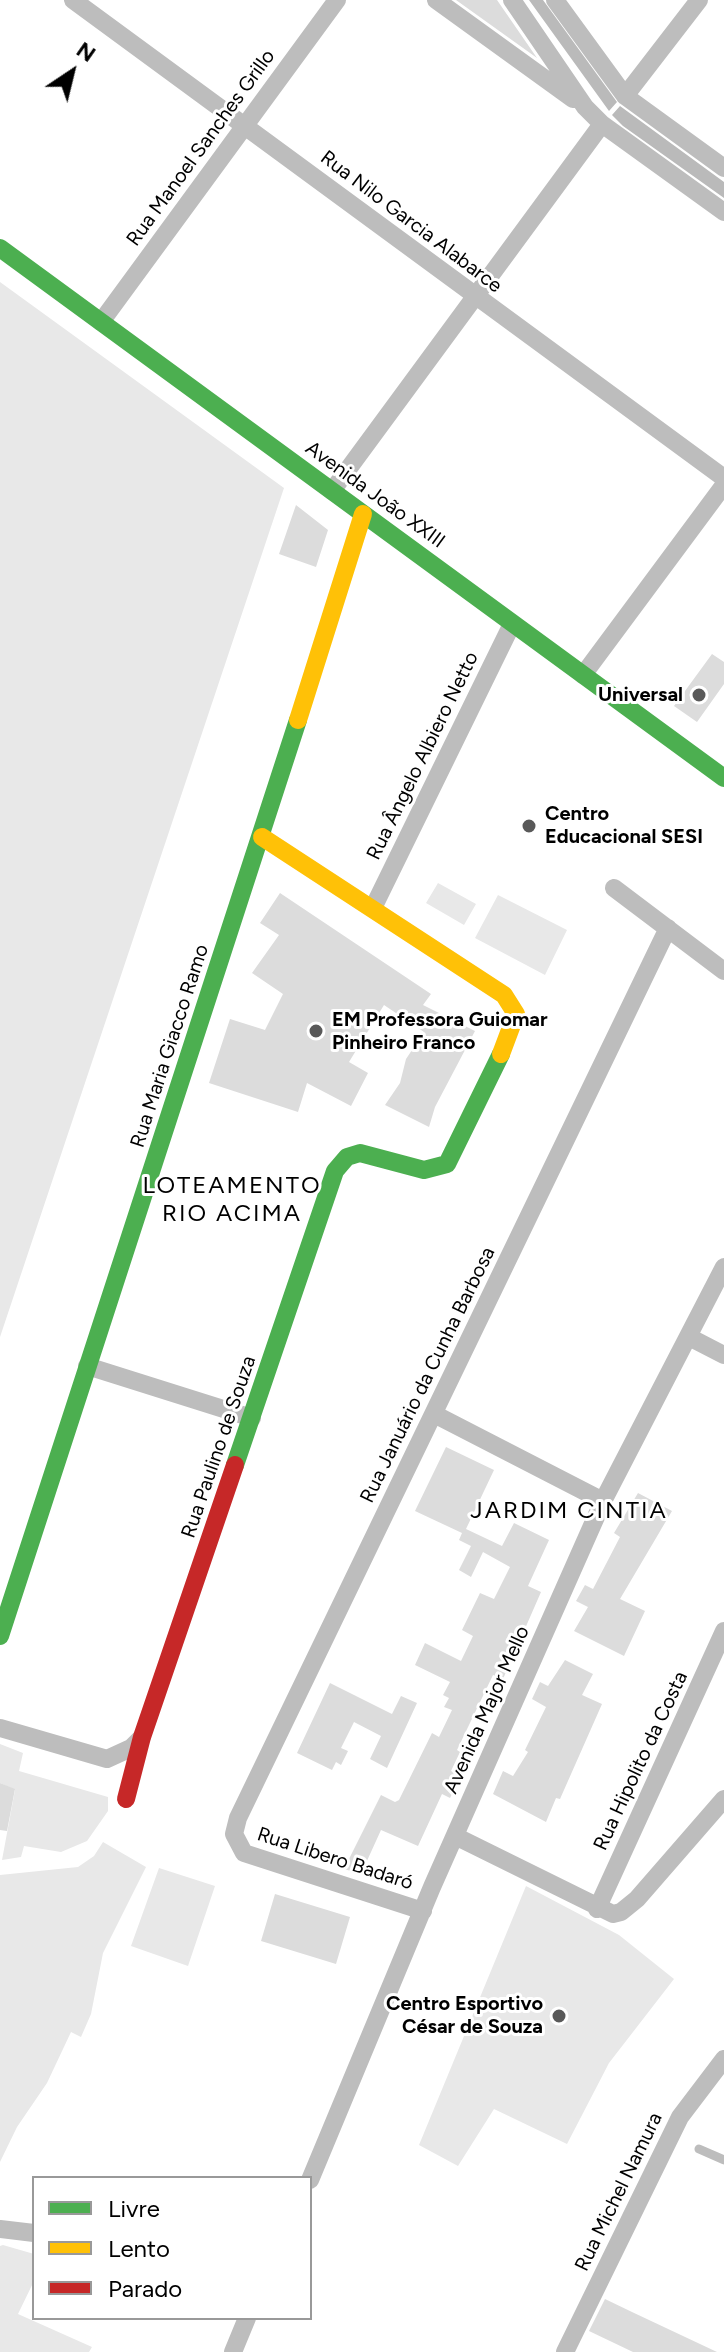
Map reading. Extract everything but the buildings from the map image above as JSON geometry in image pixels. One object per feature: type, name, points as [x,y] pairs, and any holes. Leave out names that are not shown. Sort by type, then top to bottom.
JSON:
[{"type":"street","name":"Rua Nilo Garcia Alabarce","points":[[73,0],[724,478]]},
{"type":"street","name":"Rua Manoel Sanches Grillo","points":[[101,322],[337,0]]},
{"type":"street","points":[[436,0],[724,212]]},
{"type":"street","points":[[512,0],[585,107]]},
{"type":"street","points":[[555,0],[625,96],[724,168]]},
{"type":"street","points":[[625,96],[699,0]]},
{"type":"street","points":[[332,491],[602,124]]},
{"type":"street","name":"Avenida João XXIII","points":[[0,248],[724,778]]},
{"type":"street","points":[[583,675],[724,485]]},
{"type":"street","name":"Rua Maria Giacco Ramo","points":[[0,1636],[262,837],[363,514]]},
{"type":"street","name":"Rua Ângelo Albiero Netto","points":[[373,908],[512,624]]},
{"type":"street","points":[[262,837],[373,908]]},
{"type":"street","points":[[614,888],[724,971]]},
{"type":"street","name":"Rua Paulino de Souza","points":[[107,1759],[123,1785],[126,1799],[142,1737],[335,1171],[347,1157],[360,1153],[424,1170],[447,1164],[455,1154],[515,1023],[516,1014],[504,995],[373,908]]},
{"type":"street","name":"Rua Januário da Cunha Barbosa","points":[[237,1843],[234,1834],[238,1818],[668,928]]},
{"type":"street","name":"Avenida Major Mello","points":[[312,2176],[455,1836],[603,1501],[724,1267]]},
{"type":"street","points":[[689,1337],[724,1355]]},
{"type":"street","points":[[87,1366],[252,1418]]},
{"type":"street","points":[[434,1414],[603,1501]]},
{"type":"street","name":"Rua Hipolito da Costa","points":[[597,1909],[724,1631]]},
{"type":"street","points":[[0,1728],[107,1759],[131,1748],[142,1737]]},
{"type":"street","points":[[455,1836],[597,1909],[613,1914],[629,1907],[724,1799]]},
{"type":"street","name":"Rua Libero Badaró","points":[[237,1843],[244,1853],[423,1911]]},
{"type":"street","name":"Rua Michel Namura","points":[[565,2352],[680,2117],[724,2059]]},
{"type":"street","points":[[6,2228],[32,2233]]},
{"type":"street","points":[[233,2352],[246,2320]]},
{"type":"lane","points":[[699,2149],[724,2160]]},
{"type":"shaded area","points":[[529,0],[543,0],[617,102],[609,111]]},
{"type":"shaded area","points":[[620,106],[724,182],[724,198],[623,126],[612,115]]},
{"type":"shaded area","points":[[0,282],[284,488],[0,1337]]},
{"type":"shaded area","points":[[438,883],[476,904],[464,925],[426,903]]},
{"type":"shaded area","points":[[498,895],[567,930],[545,975],[475,938]]},
{"type":"shaded area","points":[[0,1744],[23,1753],[19,1771],[108,1797],[108,1811],[87,1841],[61,1852],[24,1846],[21,1857],[2,1860],[15,1790],[0,1783]]},
{"type":"shaded area","points":[[103,1842],[146,1867],[103,1953],[91,2014],[81,2037],[71,2032],[47,2083],[17,2127],[0,2162],[0,1875],[78,1867],[94,1856]]},
{"type":"shaded area","points":[[159,1868],[215,1886],[188,1966],[131,1946]]},
{"type":"shaded area","name":"Centro Esportivo César de Souza","points":[[526,1886],[619,1935],[674,1979],[609,2063],[567,2144],[494,2109],[458,2166],[419,2145]]},
{"type":"shaded area","points":[[0,2246],[32,2253],[32,2285],[18,2314],[92,2347],[89,2352],[0,2352]]},
{"type":"traffic: fast","points":[[0,248],[724,778]]},
{"type":"traffic: fast","points":[[0,1636],[298,720]]},
{"type":"traffic: fast","points":[[235,1465],[335,1171],[347,1157],[360,1153],[424,1170],[447,1164],[501,1054]]},
{"type":"traffic: slow","points":[[298,720],[363,514]]},
{"type":"traffic: slow","points":[[262,837],[504,995],[516,1014],[501,1054]]},
{"type":"traffic: jam","points":[[126,1799],[142,1737],[235,1465]]},
{"type":"place","name":"Universal","points":[[699,695]]},
{"type":"place","name":"Centro Educacional SESI","points":[[529,826]]},
{"type":"place","name":"EM Professora Guiomar Pinheiro Franco","points":[[316,1031]]},
{"type":"place","name":"Centro Esportivo César de Souza","points":[[559,2016]]},
{"type":"district","name":"LOTEAMENTO RIO ACIMA","points":[[232,1200]]},
{"type":"district","name":"JARDIM CINTIA","points":[[569,1511]]}]
